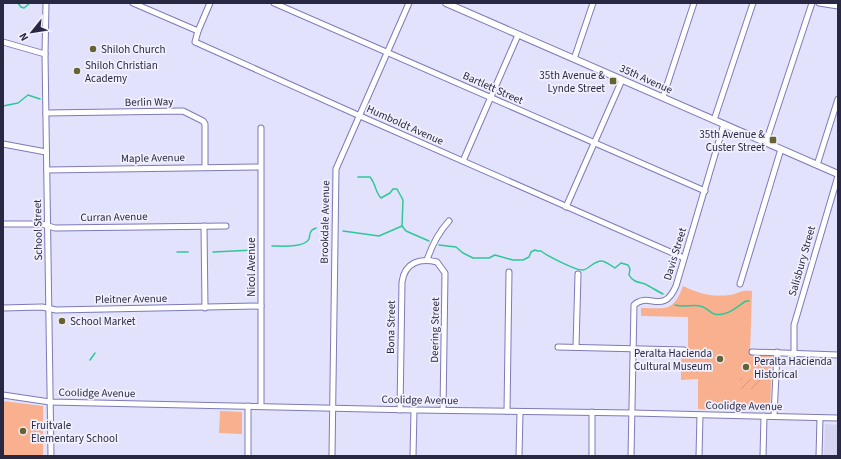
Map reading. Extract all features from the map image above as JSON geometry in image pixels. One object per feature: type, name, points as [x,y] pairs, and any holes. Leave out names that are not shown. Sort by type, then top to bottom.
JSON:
[{"type":"main road","name":"35th Avenue","points":[[446,3],[458,5],[518,34],[782,149],[838,175]]},
{"type":"street","name":"School Street","points":[[46,3],[46,152],[51,456]]},
{"type":"street","points":[[133,3],[198,31],[210,3]]},
{"type":"street","name":"Bartlett Street","points":[[274,3],[705,191]]},
{"type":"street","name":"Brookdale Avenue","points":[[332,456],[336,170],[409,3]]},
{"type":"street","points":[[574,59],[593,3]]},
{"type":"street","points":[[662,98],[694,3]]},
{"type":"street","points":[[714,120],[752,3]]},
{"type":"street","points":[[766,142],[812,3]]},
{"type":"street","points":[[819,3],[838,6]]},
{"type":"street","name":"Humboldt Avenue","points":[[198,31],[195,42],[684,258]]},
{"type":"street","points":[[463,161],[518,34]]},
{"type":"street","points":[[3,42],[45,54]]},
{"type":"street","points":[[566,207],[622,80]]},
{"type":"street","points":[[817,165],[838,99]]},
{"type":"street","name":"Berlin Way","points":[[46,113],[183,111],[205,124],[205,167]]},
{"type":"street","name":"Davis Street","points":[[630,456],[634,305],[642,300],[663,302],[668,300],[673,295],[724,124]]},
{"type":"street","name":"Nicol Avenue","points":[[261,128],[261,406]]},
{"type":"street","points":[[3,144],[46,152]]},
{"type":"street","points":[[740,284],[782,149]]},
{"type":"street","name":"Maple Avenue","points":[[47,170],[260,167]]},
{"type":"street","name":"Salisbury Street","points":[[794,352],[794,326],[838,175]]},
{"type":"street","points":[[428,260],[434,242],[441,229],[448,221]]},
{"type":"street","name":"Curran Avenue","points":[[3,224],[42,224],[54,228],[226,226]]},
{"type":"street","points":[[204,226],[205,308]]},
{"type":"street","name":"Bona Street","points":[[400,410],[403,273],[411,264],[428,260]]},
{"type":"street","name":"Deering Street","points":[[428,260],[437,262],[445,273],[443,410]]},
{"type":"street","points":[[507,411],[509,272]]},
{"type":"street","points":[[576,347],[578,274]]},
{"type":"street","name":"Pleitner Avenue","points":[[3,308],[42,307],[56,310],[261,306]]},
{"type":"street","points":[[558,347],[684,350],[689,354]]},
{"type":"street","points":[[752,352],[794,352],[838,355]]},
{"type":"street","points":[[774,416],[777,352]]},
{"type":"street","name":"Coolidge Avenue","points":[[3,395],[50,402],[838,418]]},
{"type":"street","points":[[248,406],[248,456]]},
{"type":"street","points":[[413,456],[414,410]]},
{"type":"street","points":[[519,456],[520,412]]},
{"type":"street","points":[[592,412],[592,456]]},
{"type":"street","points":[[699,456],[700,414]]},
{"type":"street","points":[[763,456],[764,416]]},
{"type":"street","points":[[819,456],[820,418]]},
{"type":"shaded area","points":[[683,286],[700,293],[717,296],[730,295],[746,290],[752,291],[750,354],[772,354],[770,411],[698,409],[698,379],[681,380],[681,347],[688,348],[688,317],[641,316],[641,308],[663,308],[672,305],[676,301]]},
{"type":"shaded area","points":[[740,378],[762,379],[762,386],[753,389],[740,389]]},
{"type":"shaded area","name":"Fruitvale Elementary School","points":[[3,401],[43,406],[43,456],[3,456]]},
{"type":"shaded area","points":[[220,411],[242,412],[242,434],[219,433]]},
{"type":"shaded area","points":[[825,424],[838,425],[838,456],[824,456]]},
{"type":"waterway","points":[[18,3],[24,8],[30,3]]},
{"type":"waterway","points":[[3,106],[18,103],[28,95],[40,99]]},
{"type":"waterway","points":[[358,177],[370,177],[381,198],[390,193],[393,189],[397,189],[403,200],[402,226]]},
{"type":"waterway","points":[[402,226],[406,231],[429,241]]},
{"type":"waterway","points":[[343,231],[379,236],[402,226]]},
{"type":"waterway","points":[[272,246],[292,246],[302,244],[309,239],[311,231],[316,228]]},
{"type":"waterway","points":[[439,245],[456,247],[463,253],[473,258],[489,258],[495,255],[513,260],[523,260],[529,257],[531,252],[535,250],[541,251],[579,270],[588,268],[599,261],[602,261],[615,268],[621,263],[628,265],[630,269],[629,275],[634,280],[663,294]]},
{"type":"waterway","points":[[213,252],[254,250]]},
{"type":"waterway","points":[[177,252],[188,252]]},
{"type":"waterway","points":[[675,305],[700,306],[714,314],[719,315],[727,313],[746,301],[749,301]]},
{"type":"waterway","points":[[90,360],[95,353]]},
{"type":"place","name":"Shiloh Church","points":[[93,49]]},
{"type":"place","name":"Shiloh Christian Academy","points":[[77,71]]},
{"type":"place","name":"35th Avenue & Lynde Street","points":[[613,81]]},
{"type":"place","name":"35th Avenue & Custer Street","points":[[773,140]]},
{"type":"place","name":"School Market","points":[[62,321]]},
{"type":"place","name":"Peralta Hacienda Cultural Museum","points":[[720,359]]},
{"type":"place","name":"Peralta Hacienda Historical","points":[[746,367]]},
{"type":"place","name":"Fruitvale Elementary School","points":[[23,431]]}]
